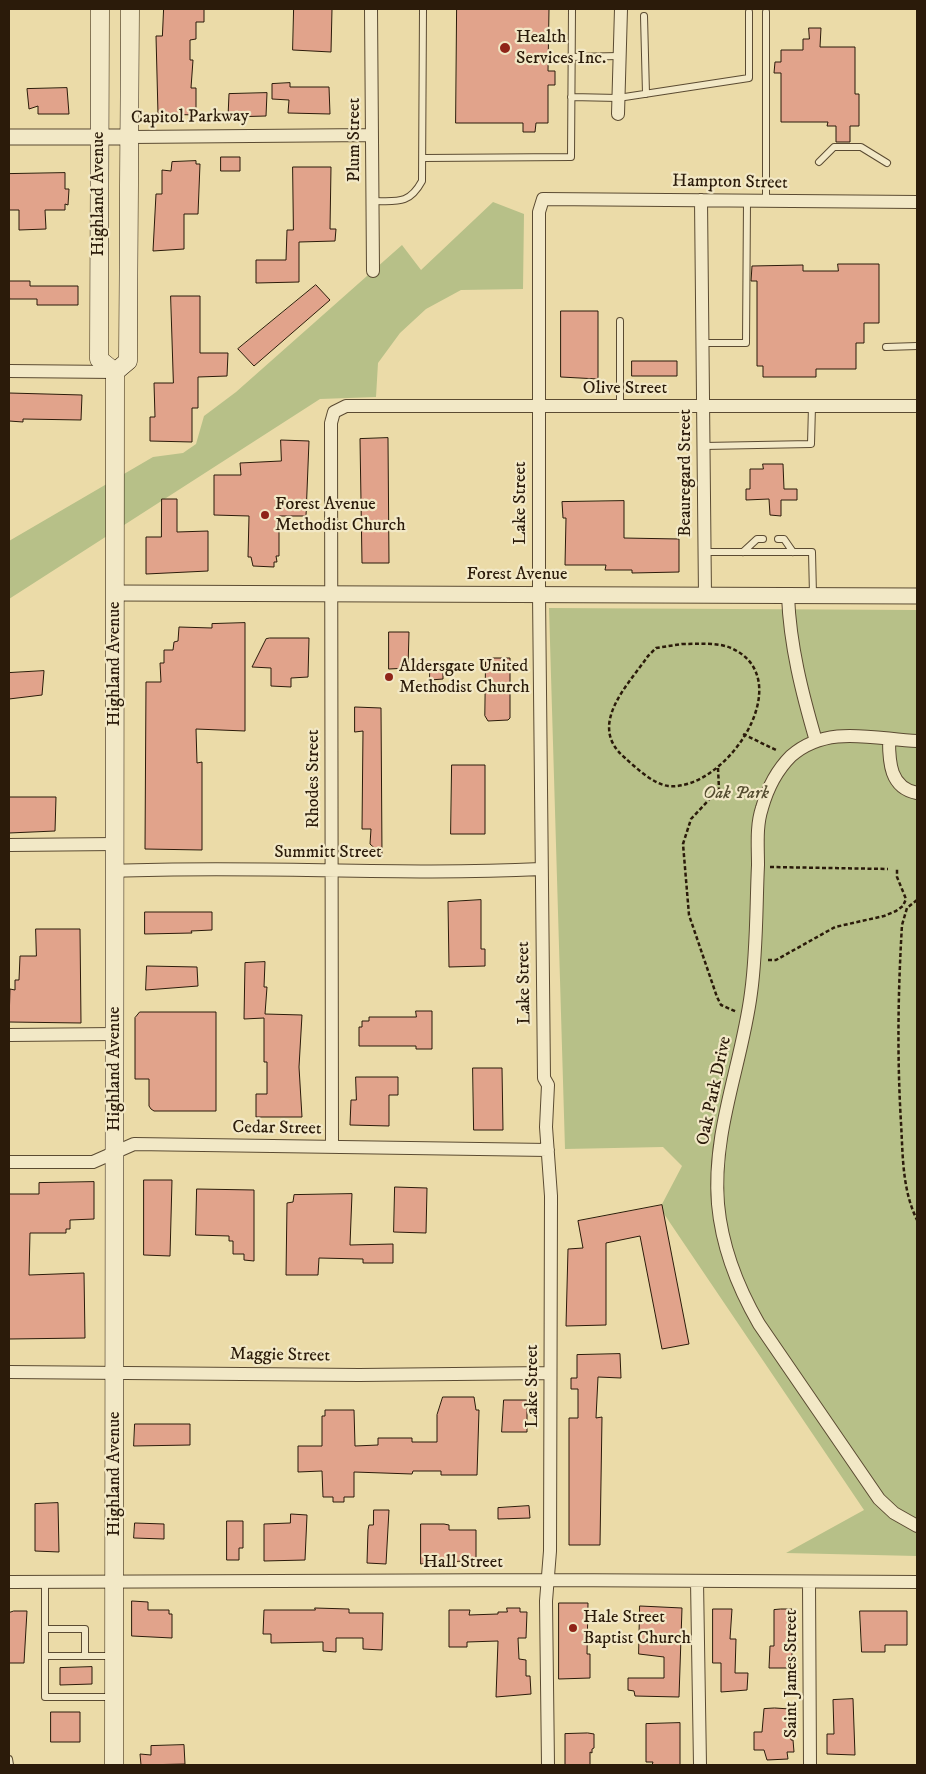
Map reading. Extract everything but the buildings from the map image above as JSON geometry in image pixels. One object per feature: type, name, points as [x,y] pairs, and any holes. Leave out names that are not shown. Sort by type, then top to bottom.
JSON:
[{"type":"main road","name":"Highland Avenue","points":[[100,9],[99,359],[115,372]]},
{"type":"main road","name":"Highland Avenue","points":[[114,1765],[115,372],[128,361],[130,9]]},
{"type":"street","name":"Plum Street","points":[[371,9],[373,271]]},
{"type":"street","points":[[618,114],[621,9]]},
{"type":"street","name":"Capitol Parkway","points":[[9,137],[372,135]]},
{"type":"street","name":"Hampton Street","points":[[542,199],[917,202]]},
{"type":"street","name":"Lake Street","points":[[542,199],[537,224],[541,869],[544,1078],[548,1085],[546,1127],[552,1196],[550,1551],[547,1580],[548,1765]]},
{"type":"street","name":"Beauregard Street","points":[[701,200],[705,596]]},
{"type":"street","points":[[9,371],[115,372]]},
{"type":"street","name":"Olive Street","points":[[334,412],[346,406],[917,406]]},
{"type":"street","name":"Rhodes Street","points":[[332,1147],[330,594],[331,423],[334,412]]},
{"type":"street","name":"Forest Avenue","points":[[116,593],[917,596]]},
{"type":"street","points":[[788,596],[789,623],[800,689],[816,741]]},
{"type":"street","name":"Oak Park Drive","points":[[917,741],[889,740],[849,734],[816,741],[790,757],[771,784],[761,809],[754,959],[748,1013],[723,1121],[718,1169],[718,1204],[722,1236],[730,1264],[742,1294],[759,1324],[879,1499],[894,1513],[917,1526]]},
{"type":"street","points":[[889,740],[890,769],[903,788],[917,793]]},
{"type":"street","points":[[9,845],[115,844]]},
{"type":"street","name":"Summitt Street","points":[[115,871],[166,869],[541,869]]},
{"type":"street","points":[[9,1035],[115,1034]]},
{"type":"street","name":"Cedar Street","points":[[9,1162],[93,1162],[134,1144],[548,1150]]},
{"type":"street","name":"Maggie Street","points":[[9,1372],[342,1375],[550,1373]]},
{"type":"street","name":"Hall Street","points":[[9,1582],[547,1580],[917,1582]]},
{"type":"street","points":[[697,1581],[700,1765]]},
{"type":"street","name":"Saint James Street","points":[[809,1582],[810,1765]]},
{"type":"lane","points":[[372,201],[400,201],[415,195],[422,181],[424,158],[423,9]]},
{"type":"lane","points":[[424,158],[570,157],[572,9]]},
{"type":"lane","points":[[571,97],[618,98],[748,78],[749,12]]},
{"type":"lane","points":[[766,12],[766,201]]},
{"type":"lane","points":[[644,16],[646,94]]},
{"type":"lane","points":[[571,57],[619,56]]},
{"type":"lane","points":[[819,162],[834,147],[861,147],[887,163]]},
{"type":"lane","points":[[702,343],[746,343],[747,201]]},
{"type":"lane","points":[[620,320],[620,406]]},
{"type":"lane","points":[[886,347],[917,346]]},
{"type":"lane","points":[[704,446],[811,444],[812,406]]},
{"type":"lane","points":[[743,552],[757,539],[763,539]]},
{"type":"lane","points":[[778,539],[784,539],[793,552]]},
{"type":"lane","points":[[704,552],[812,552],[813,596]]},
{"type":"lane","points":[[45,1583],[46,1697],[114,1697]]},
{"type":"lane","points":[[45,1629],[85,1629],[85,1656]]},
{"type":"lane","points":[[45,1656],[115,1656]]},
{"type":"lane","points":[[9,1759],[10,1765]]},
{"type":"path","points":[[682,644],[730,648],[743,655],[750,662],[760,685],[759,701],[755,714],[730,758],[718,768],[680,785],[667,786],[652,779],[616,750],[608,729],[612,711],[648,656],[656,648],[682,644]]},
{"type":"path","points":[[743,734],[790,757]]},
{"type":"path","points":[[718,768],[720,789],[696,813],[686,830],[683,844],[689,915],[721,1005],[730,1011],[748,1013]]},
{"type":"path","points":[[758,867],[888,869]]},
{"type":"path","points":[[897,869],[906,898],[908,902],[913,902]]},
{"type":"path","points":[[754,959],[776,960],[835,927],[884,916],[896,911],[903,906],[906,898]]},
{"type":"path","points":[[917,900],[913,902],[904,914],[897,1052],[904,1174],[910,1207],[917,1220]]},
{"type":"path","points":[[896,911],[902,911],[904,914]]},
{"type":"green space","points":[[493,202],[524,214],[523,289],[461,290],[426,309],[400,333],[378,363],[376,397],[320,399],[9,599],[9,541],[153,457],[183,453],[196,444],[204,416],[236,392],[402,245],[421,270]]},
{"type":"green space","name":"Oak Park","points":[[549,608],[917,610],[917,1556],[786,1553],[864,1510],[660,1208],[682,1166],[663,1147],[565,1149]]},
{"type":"place","name":"Health Services Inc.","points":[[505,48]]},
{"type":"place","name":"Forest Avenue Methodist Church","points":[[265,515]]},
{"type":"place","name":"Aldersgate United Methodist Church","points":[[389,677]]},
{"type":"place","name":"Hale Street Baptist Church","points":[[573,1628]]}]
